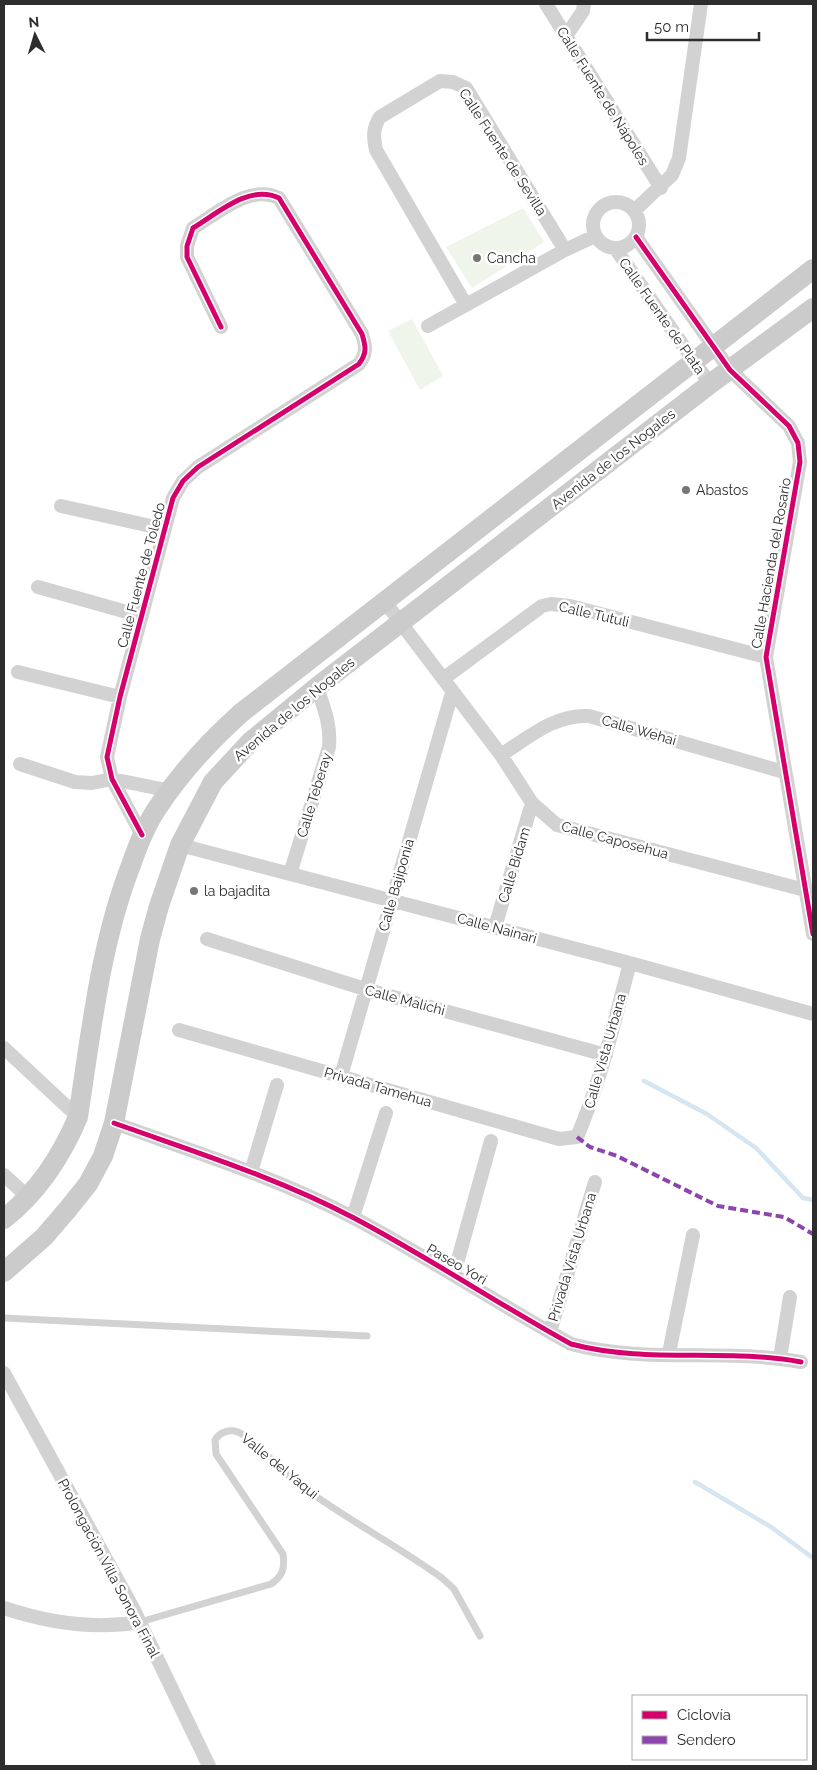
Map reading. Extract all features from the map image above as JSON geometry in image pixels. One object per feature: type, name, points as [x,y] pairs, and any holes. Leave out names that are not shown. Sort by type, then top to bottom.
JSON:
[{"type":"main road","name":"Avenida de los Nogales","points":[[4,1219],[28,1197],[54,1163],[78,1117],[112,924],[142,835],[158,807],[214,737],[241,713],[813,269]]},
{"type":"main road","name":"Avenida de los Nogales","points":[[4,1270],[44,1237],[88,1184],[103,1156],[114,1123],[150,939],[180,845],[213,782],[250,742],[317,688],[710,384],[813,308]]},
{"type":"street","name":"Calle Fuente de Nápoles","points":[[546,4],[661,188]]},
{"type":"street","points":[[566,36],[583,11],[584,4]]},
{"type":"street","points":[[634,211],[661,188],[672,175],[679,158],[700,4]]},
{"type":"street","name":"Calle Fuente de Sevilla","points":[[466,305],[376,150],[373,138],[374,126],[380,117],[440,81],[454,82],[466,88],[565,250]]},
{"type":"street","name":"Calle Fuente de Toledo","points":[[142,835],[112,779],[107,757],[120,697],[173,498],[183,481],[198,467],[359,364],[366,348],[362,334],[278,198],[270,194],[250,194],[193,228],[189,235],[187,257],[222,326]]},
{"type":"street","points":[[614,202],[625,204],[634,211],[638,219],[639,228],[636,237],[626,246],[615,248],[603,245],[595,236],[592,225],[595,214],[603,206],[614,202]]},
{"type":"street","points":[[428,326],[565,250],[595,236]]},
{"type":"street","name":"Calle Fuente de Plata","points":[[636,237],[730,370]]},
{"type":"street","name":"Calle Fuente de Plata","points":[[615,248],[710,384]]},
{"type":"street","name":"Calle Hacienda del Rosario","points":[[730,370],[790,426],[798,443],[800,462],[766,657],[813,934]]},
{"type":"street","points":[[61,506],[164,529]]},
{"type":"street","points":[[38,587],[141,616]]},
{"type":"street","name":"Calle Caposehua","points":[[385,602],[402,622],[452,693],[501,755],[532,803],[557,825],[805,890]]},
{"type":"street","name":"Calle Tutuli","points":[[443,679],[529,614],[551,604],[570,606],[766,657]]},
{"type":"street","points":[[18,672],[120,697]]},
{"type":"street","name":"Calle Teberay","points":[[290,874],[329,747],[330,732],[317,688]]},
{"type":"street","name":"Calle Bajiponia","points":[[342,1076],[452,693]]},
{"type":"street","name":"Calle Wehai","points":[[501,755],[557,720],[575,715],[589,716],[784,772]]},
{"type":"street","points":[[20,764],[75,782],[92,783],[112,779],[171,790]]},
{"type":"street","name":"Calle Bidam","points":[[495,927],[532,803]]},
{"type":"street","name":"Calle Nainari","points":[[180,845],[630,963],[813,1014]]},
{"type":"street","name":"Calle Malichi","points":[[207,939],[368,990],[606,1055]]},
{"type":"street","name":"Calle Vista Urbana","points":[[577,1137],[589,1108],[606,1055],[630,963]]},
{"type":"street","name":"Privada Tamehua","points":[[179,1030],[559,1139],[577,1137]]},
{"type":"street","points":[[4,1048],[78,1117]]},
{"type":"street","points":[[251,1172],[277,1086]]},
{"type":"street","points":[[352,1217],[386,1113]]},
{"type":"street","name":"Paseo Yori","points":[[114,1123],[251,1172],[352,1217],[454,1274],[571,1344],[593,1350],[780,1358],[801,1362]]},
{"type":"street","points":[[454,1274],[491,1141]]},
{"type":"street","points":[[4,1175],[28,1197]]},
{"type":"street","name":"Privada Vista Urbana","points":[[550,1332],[595,1182]]},
{"type":"street","points":[[669,1354],[693,1235]]},
{"type":"street","points":[[780,1358],[790,1297]]},
{"type":"street","name":"Prolongación Villa Sonora Final","points":[[4,1373],[140,1622],[209,1766]]},
{"type":"street","points":[[4,1608],[67,1624],[111,1627],[140,1622]]},
{"type":"lane","points":[[4,1318],[367,1336]]},
{"type":"lane","name":"Valle del Yaqui","points":[[140,1622],[271,1584],[279,1579],[283,1570],[283,1554],[216,1454],[215,1440],[223,1432],[230,1430],[246,1437],[279,1468],[328,1505],[442,1578],[454,1589],[480,1636]]},
{"type":"shaded area","points":[[523,208],[544,242],[472,288],[446,247]]},
{"type":"shaded area","points":[[412,319],[443,376],[420,390],[388,331]]},
{"type":"waterway","points":[[644,1081],[707,1114],[756,1148],[803,1198],[813,1200]]},
{"type":"waterway","points":[[695,1482],[771,1527],[813,1558]]},
{"type":"marked path","points":[[577,1137],[590,1147],[617,1156],[718,1206],[784,1217],[813,1234]]},
{"type":"cycle path","points":[[142,835],[112,779],[107,757],[120,697],[173,498],[183,481],[198,467],[359,364],[365,353],[362,334],[279,198],[268,195],[245,197],[223,208],[193,228],[187,246],[187,257],[221,327]]},
{"type":"cycle path","points":[[636,237],[730,370],[789,426],[798,443],[800,462],[766,657],[813,934]]},
{"type":"cycle path","points":[[114,1123],[236,1166],[296,1190],[354,1218],[571,1344],[599,1350],[628,1353],[744,1356],[801,1362]]},
{"type":"place","name":"Cancha","points":[[477,258]]},
{"type":"place","name":"Abastos","points":[[686,490]]},
{"type":"place","name":"la bajadita","points":[[194,891]]}]
